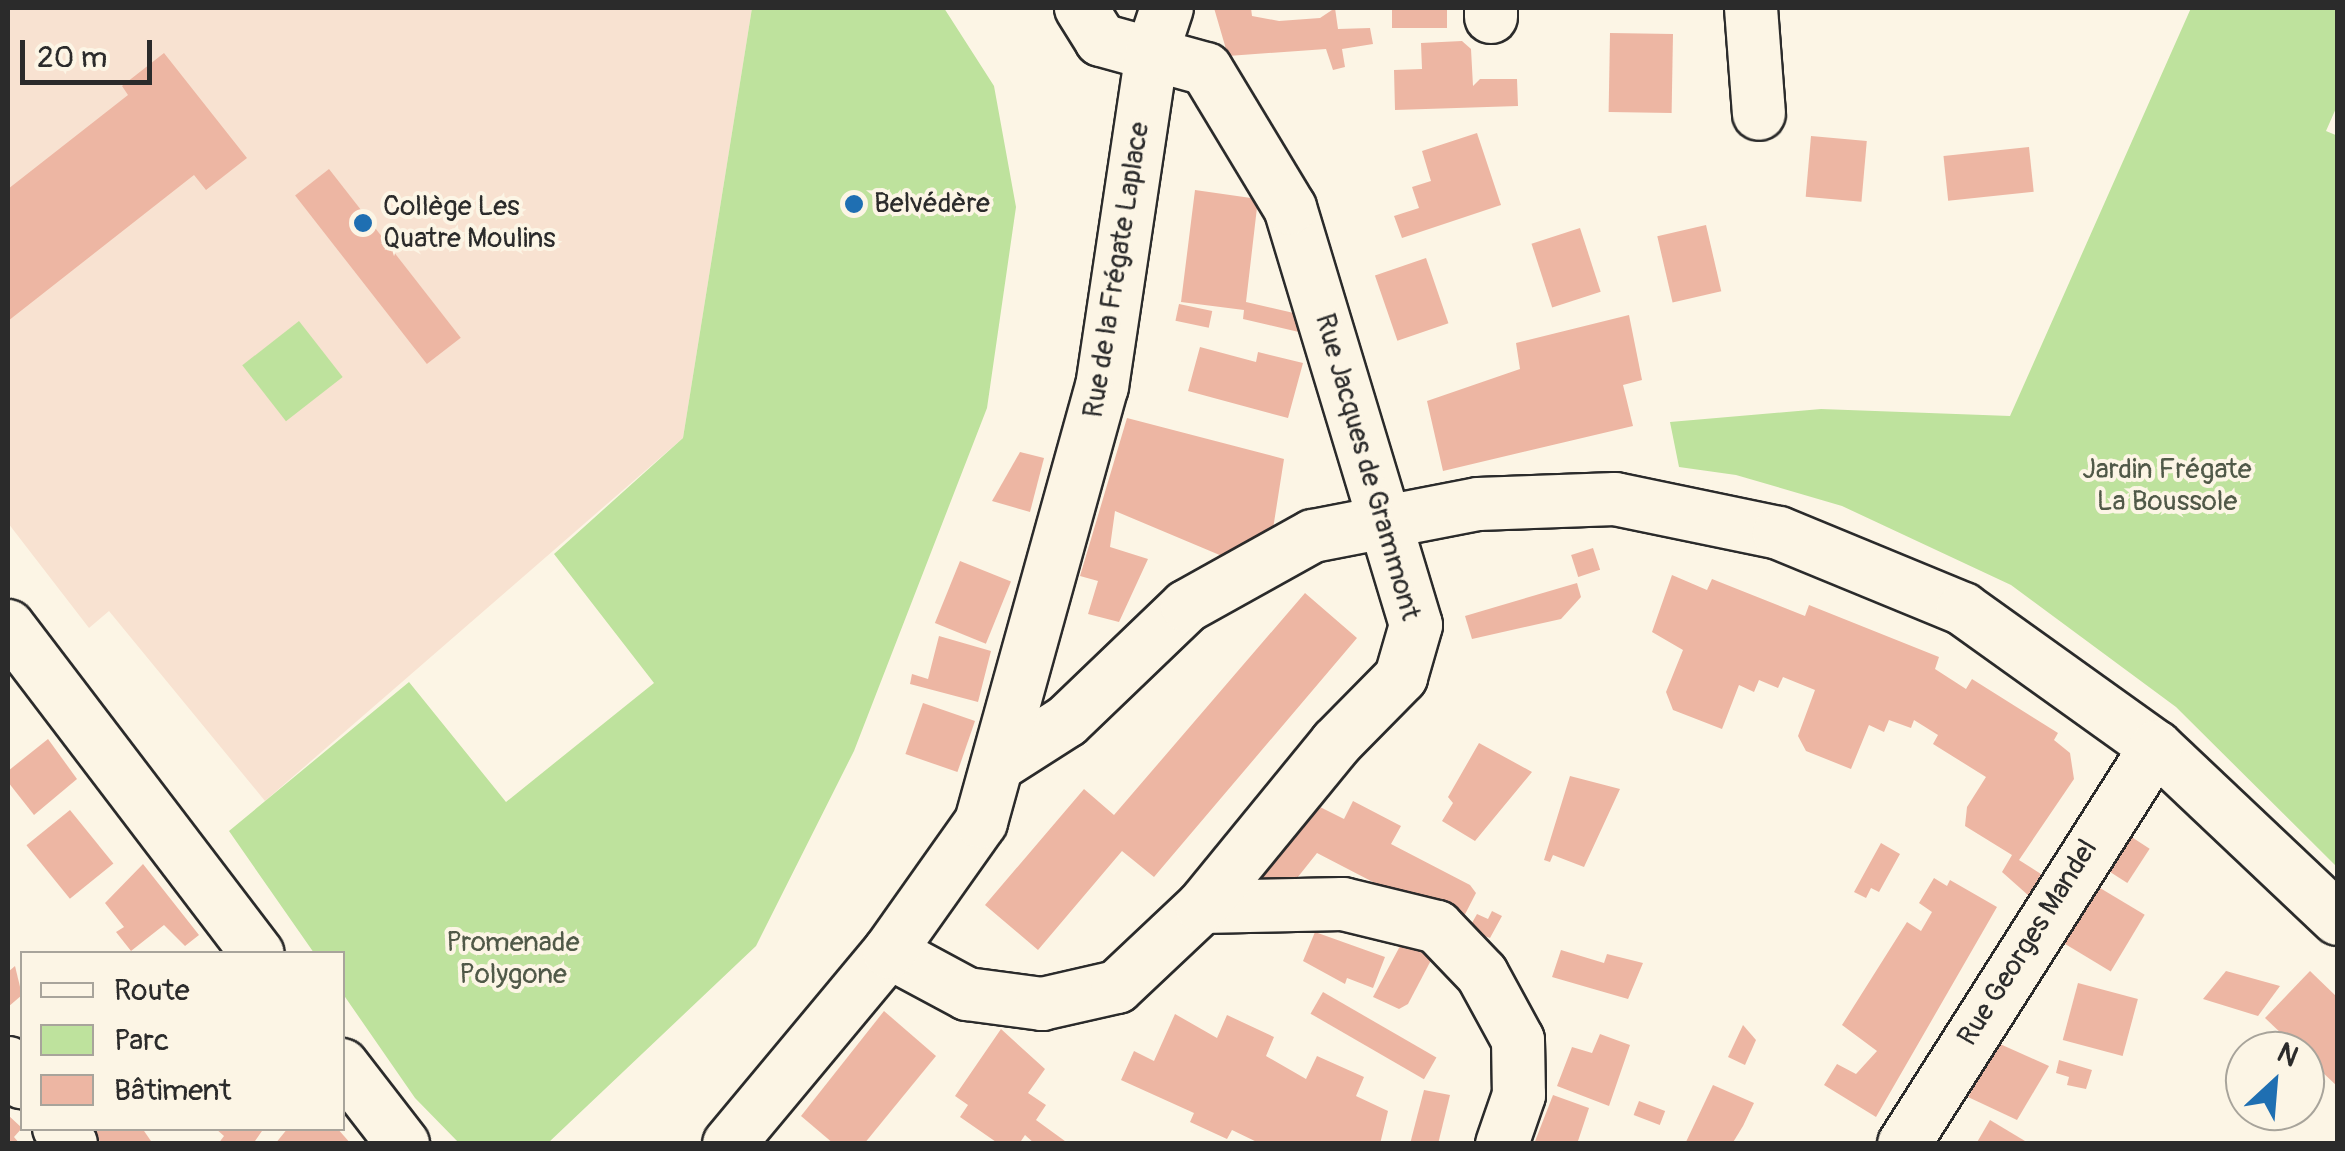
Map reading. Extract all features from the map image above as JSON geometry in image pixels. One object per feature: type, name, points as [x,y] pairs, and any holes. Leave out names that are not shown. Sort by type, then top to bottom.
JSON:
[{"type":"street","name":"Rue Jacques de Grammont","points":[[889,952],[967,994],[1042,1004],[1117,986],[1202,907],[1336,743],[1401,676],[1416,625],[1389,521],[1290,208],[1206,69],[1160,30],[1101,40],[1081,8]]},
{"type":"street","points":[[1751,8],[1759,114]]},
{"type":"street","name":"Rue de la Frégate Laplace","points":[[728,1144],[889,952],[980,822],[1001,763],[1102,387],[1160,30]]},
{"type":"street","points":[[1001,763],[1067,721],[1187,606],[1314,536],[1478,504],[1614,499],[1779,534],[1962,609],[2156,746],[2338,918]]},
{"type":"street","points":[[8,626],[256,951]]},
{"type":"street","name":"Rue Georges Mandel","points":[[1904,1144],[2156,746]]},
{"type":"street","points":[[1202,907],[1343,904],[1437,927],[1482,974],[1518,1040],[1519,1095],[1502,1144]]},
{"type":"street","points":[[345,1068],[403,1144]]},
{"type":"shaded area","name":"Collège Les Quatre Moulins","points":[[8,8],[752,8],[683,438],[265,801],[109,611],[89,628],[8,523]]},
{"type":"green space","name":"Promenade Polygone","points":[[752,8],[944,8],[994,86],[1016,207],[987,408],[854,751],[756,946],[548,1143],[459,1143],[415,1098],[345,997],[345,951],[313,951],[229,831],[409,682],[506,802],[654,683],[554,554],[683,438]]},
{"type":"green space","name":"Jardin Frégate La Boussole","points":[[2191,8],[2337,10],[2337,106],[2326,131],[2338,136],[2337,867],[2176,707],[2011,585],[1842,506],[1736,475],[1679,467],[1670,422],[1821,409],[2010,416]]},
{"type":"green space","points":[[299,321],[343,377],[286,421],[242,365]]},
{"type":"building","points":[[1214,8],[1251,8],[1252,16],[1279,21],[1320,18],[1335,8],[1338,29],[1370,28],[1373,44],[1342,49],[1345,67],[1333,70],[1326,49],[1228,56]]},
{"type":"building","points":[[1392,8],[1447,8],[1447,28],[1392,28]]},
{"type":"building","points":[[1610,33],[1673,34],[1672,113],[1609,112]]},
{"type":"building","points":[[1462,41],[1471,49],[1473,86],[1480,79],[1517,79],[1518,106],[1395,110],[1394,70],[1422,69],[1421,43]]},
{"type":"building","points":[[164,53],[247,158],[206,190],[194,175],[8,321],[8,189],[128,95],[122,86]]},
{"type":"building","points":[[1477,133],[1501,205],[1402,238],[1394,216],[1419,208],[1412,187],[1431,181],[1422,151]]},
{"type":"building","points":[[1811,136],[1867,141],[1861,202],[1806,197]]},
{"type":"building","points":[[2029,147],[2034,192],[1948,201],[1943,156]]},
{"type":"building","points":[[329,169],[461,338],[427,364],[295,195]]},
{"type":"building","points":[[1195,190],[1258,199],[1246,302],[1311,317],[1316,336],[1243,319],[1244,310],[1181,302]]},
{"type":"building","points":[[1706,225],[1721,291],[1673,303],[1657,236]]},
{"type":"building","points":[[1580,228],[1601,292],[1552,307],[1531,244]]},
{"type":"building","points":[[1426,258],[1448,323],[1397,341],[1375,276]]},
{"type":"building","points":[[1179,304],[1212,311],[1209,328],[1175,321]]},
{"type":"building","points":[[1629,315],[1642,380],[1623,385],[1633,426],[1443,471],[1427,401],[1520,369],[1516,343]]},
{"type":"building","points":[[1200,347],[1256,362],[1258,352],[1303,363],[1288,418],[1188,391]]},
{"type":"building","points":[[1127,418],[1284,459],[1273,529],[1222,556],[1115,511],[1110,547],[1148,559],[1119,622],[1088,614],[1098,581],[1080,576]]},
{"type":"building","points":[[1020,452],[1044,458],[1030,512],[992,501]]},
{"type":"building","points":[[1593,548],[1600,570],[1578,577],[1571,555]]},
{"type":"building","points":[[960,561],[1011,582],[986,644],[935,623]]},
{"type":"building","points":[[1672,575],[1707,590],[1712,579],[1805,616],[1809,605],[1939,657],[1935,669],[1966,689],[1972,679],[2058,733],[2054,740],[2070,753],[2074,779],[2019,860],[2041,874],[2029,896],[2002,872],[2012,855],[1965,826],[1967,807],[1986,777],[1933,744],[1938,735],[1914,720],[1911,728],[1889,720],[1884,732],[1869,725],[1851,769],[1806,751],[1798,736],[1815,690],[1783,677],[1778,688],[1759,680],[1754,692],[1739,685],[1722,729],[1673,710],[1666,692],[1683,650],[1652,632]]},
{"type":"building","points":[[1577,583],[1581,597],[1561,619],[1472,639],[1465,616]]},
{"type":"building","points":[[1305,593],[1357,638],[1154,877],[1122,851],[1038,950],[985,905],[1084,789],[1114,815]]},
{"type":"building","points":[[939,636],[991,651],[978,702],[910,684],[912,674],[928,679]]},
{"type":"building","points":[[923,703],[975,721],[957,772],[905,754]]},
{"type":"building","points":[[48,739],[77,779],[34,815],[8,782],[8,771]]},
{"type":"building","points":[[1479,743],[1532,772],[1475,841],[1442,821],[1453,803],[1448,797]]},
{"type":"building","points":[[1570,776],[1620,789],[1584,867],[1553,855],[1550,862],[1544,860]]},
{"type":"building","points":[[1353,801],[1401,826],[1391,844],[1470,885],[1476,893],[1461,922],[1452,923],[1317,853],[1282,897],[1255,876],[1312,803],[1344,819]]},
{"type":"building","points":[[70,810],[113,864],[70,899],[26,845]]},
{"type":"building","points":[[2127,834],[2150,849],[2127,883],[2105,868]]},
{"type":"building","points":[[1881,843],[1900,854],[1879,892],[1871,888],[1866,898],[1854,892]]},
{"type":"building","points":[[143,864],[199,935],[185,946],[164,925],[131,951],[116,932],[124,927],[105,903]]},
{"type":"building","points":[[1934,878],[1947,886],[1950,880],[1997,907],[1876,1117],[1824,1085],[1837,1064],[1856,1074],[1877,1051],[1842,1025],[1907,922],[1921,931],[1932,912],[1919,903]]},
{"type":"building","points":[[2095,885],[2145,915],[2111,971],[2061,942]]},
{"type":"building","points":[[1492,911],[1502,916],[1490,938],[1468,930],[1477,914],[1488,919]]},
{"type":"building","points":[[1408,931],[1438,947],[1408,1004],[1399,1009],[1373,997]]},
{"type":"building","points":[[1315,932],[1385,957],[1373,988],[1347,978],[1345,984],[1303,961]]},
{"type":"building","points":[[1561,950],[1604,963],[1607,954],[1643,963],[1628,999],[1552,977]]},
{"type":"building","points":[[15,966],[20,997],[8,1007],[8,972]]},
{"type":"building","points":[[2226,971],[2280,986],[2258,1016],[2203,999]]},
{"type":"building","points":[[2310,971],[2338,998],[2338,1087],[2325,1075],[2325,1031],[2279,1031],[2265,1018]]},
{"type":"building","points":[[2078,983],[2138,999],[2123,1056],[2063,1040]]},
{"type":"building","points":[[1323,992],[1436,1058],[1424,1079],[1310,1014]]},
{"type":"building","points":[[884,1011],[936,1056],[864,1144],[834,1144],[801,1116]]},
{"type":"building","points":[[1175,1014],[1217,1038],[1227,1015],[1274,1037],[1266,1056],[1306,1079],[1317,1056],[1364,1077],[1356,1096],[1388,1111],[1380,1144],[1261,1144],[1232,1130],[1227,1139],[1190,1122],[1194,1113],[1121,1080],[1134,1051],[1154,1061]]},
{"type":"building","points":[[1743,1025],[1756,1040],[1745,1065],[1728,1057]]},
{"type":"building","points":[[1001,1029],[1045,1069],[1028,1093],[1046,1105],[1036,1120],[1069,1144],[1035,1144],[1025,1135],[1019,1144],[999,1144],[960,1117],[968,1105],[955,1096]]},
{"type":"building","points":[[1600,1034],[1630,1045],[1609,1106],[1557,1086],[1572,1047],[1592,1053]]},
{"type":"building","points":[[2000,1044],[2049,1066],[2017,1120],[1968,1097]]},
{"type":"building","points":[[2059,1060],[2092,1070],[2086,1089],[2067,1085],[2069,1077],[2056,1073]]},
{"type":"building","points":[[1713,1085],[1754,1103],[1732,1144],[1685,1144]]},
{"type":"building","points":[[1424,1090],[1450,1095],[1438,1144],[1410,1144]]},
{"type":"building","points":[[1553,1095],[1589,1108],[1577,1144],[1534,1144]]},
{"type":"building","points":[[1639,1101],[1665,1111],[1660,1125],[1634,1115]]},
{"type":"building","points":[[8,1115],[20,1126],[14,1137],[20,1144],[8,1144]]},
{"type":"building","points":[[1990,1120],[2030,1144],[1976,1144]]},
{"type":"building","points":[[92,1131],[144,1131],[153,1144],[102,1144]]},
{"type":"building","points":[[218,1131],[262,1131],[253,1144],[218,1144],[224,1136]]},
{"type":"building","points":[[286,1131],[340,1131],[351,1144],[275,1144]]},
{"type":"place","name":"Belvédère","points":[[854,204]]},
{"type":"place","name":"Collège Les Quatre Moulins","points":[[363,223]]}]
